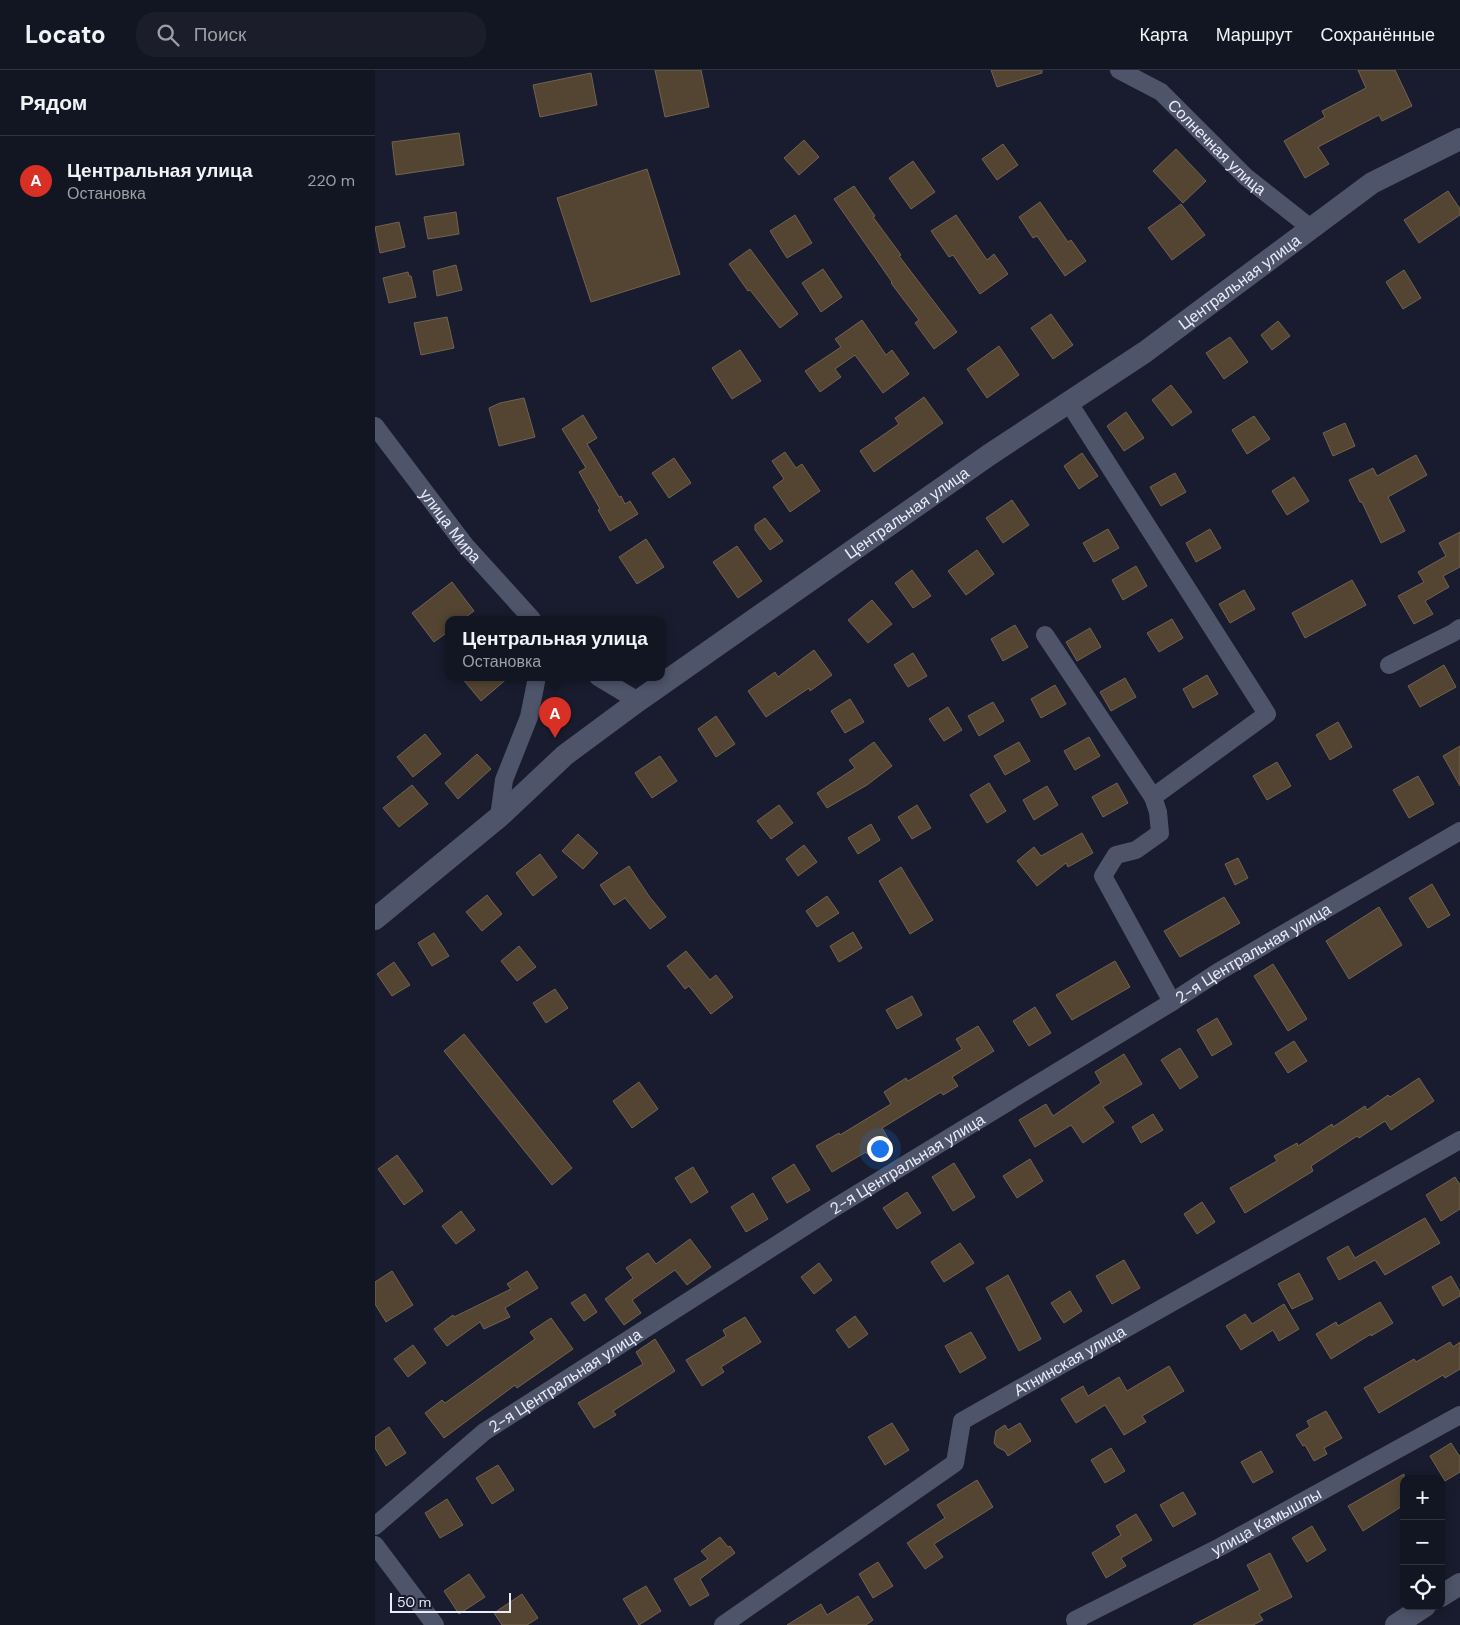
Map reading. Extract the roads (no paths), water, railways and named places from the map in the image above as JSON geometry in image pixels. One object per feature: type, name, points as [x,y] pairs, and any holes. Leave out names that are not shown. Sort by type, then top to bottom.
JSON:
[{"type":"street","name":"Солнечная улица","points":[[1119,70],[1161,92],[1246,177],[1312,229]]},
{"type":"street","name":"Центральная улица","points":[[375,919],[499,817],[565,755],[638,701],[989,455],[1145,352],[1372,183],[1460,139]]},
{"type":"street","points":[[1069,403],[1267,714],[1153,797]]},
{"type":"street","name":"улица Мира","points":[[375,426],[465,545],[529,616]]},
{"type":"street","points":[[1389,665],[1460,628]]},
{"type":"street","points":[[1045,635],[1153,797],[1158,812],[1160,832],[1137,850],[1116,854],[1103,876],[1172,1002]]},
{"type":"street","points":[[499,817],[504,780],[529,717],[536,681]]},
{"type":"street","points":[[604,681],[638,701]]},
{"type":"street","name":"2-я Центральная улица","points":[[375,1526],[484,1432],[834,1208],[1218,972],[1460,831]]},
{"type":"street","name":"Атнинская улица","points":[[723,1625],[955,1463],[962,1421],[1460,1140]]},
{"type":"street","name":"улица Камышлы","points":[[1078,1625],[1075,1620],[1220,1547],[1460,1415]]},
{"type":"street","points":[[375,1545],[435,1625]]},
{"type":"street","points":[[1445,1593],[1460,1584]]},
{"type":"street","points":[[1396,1625],[1419,1610]]},
{"type":"place","name":"Центральная улица","points":[[555,738]]}]
